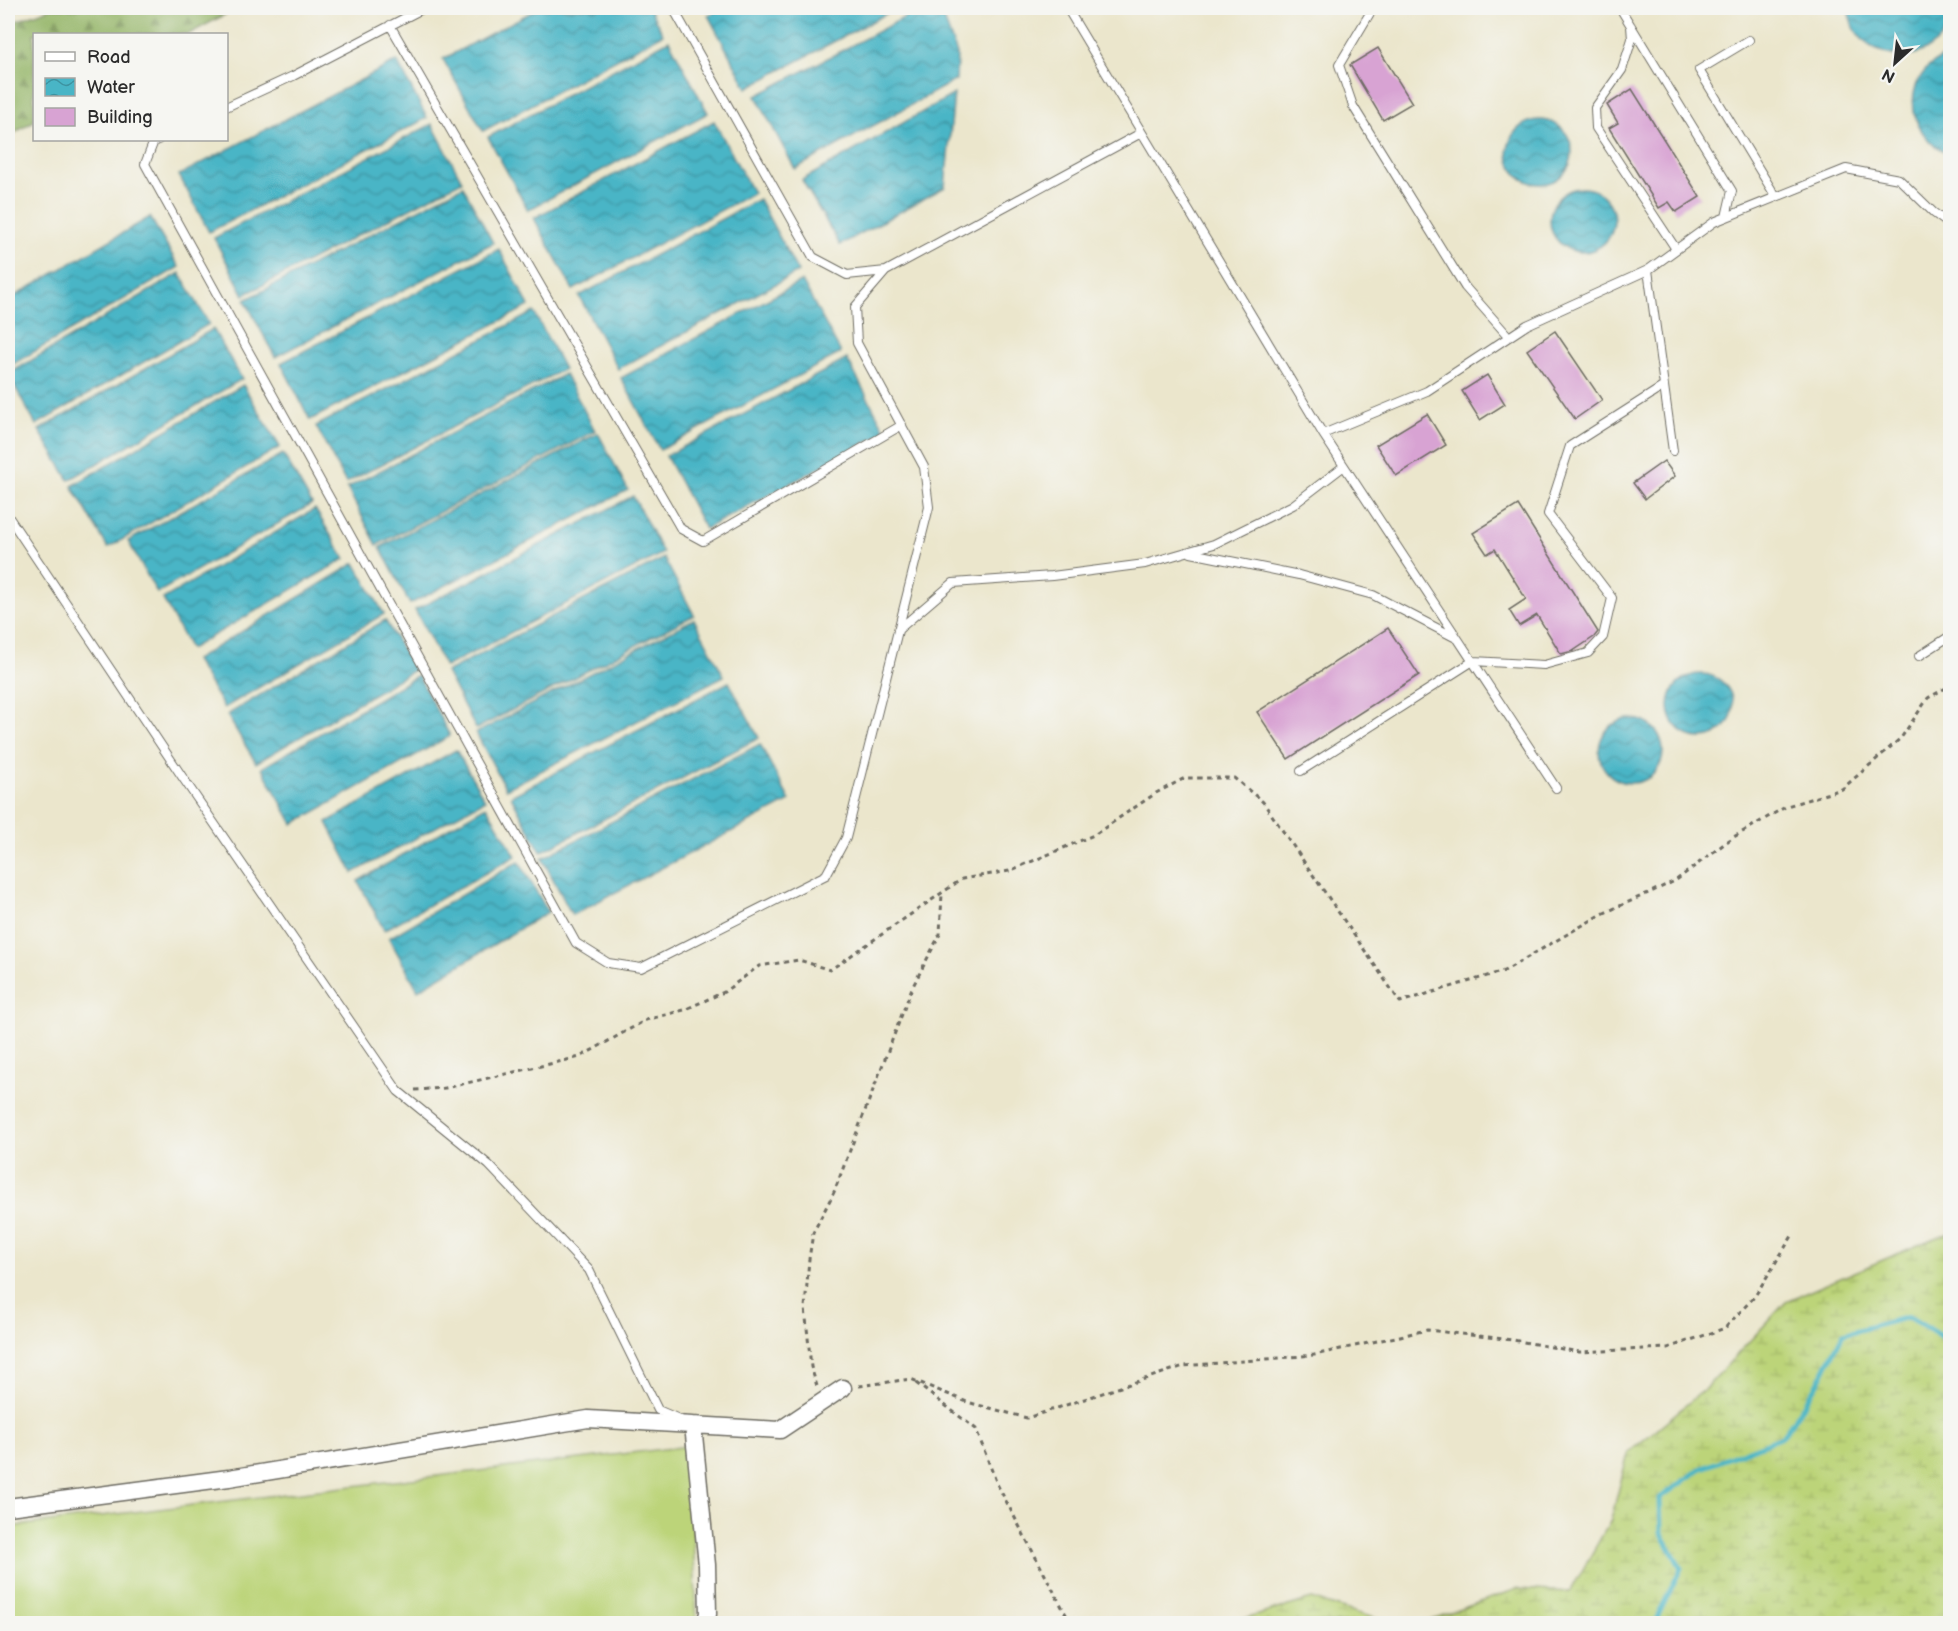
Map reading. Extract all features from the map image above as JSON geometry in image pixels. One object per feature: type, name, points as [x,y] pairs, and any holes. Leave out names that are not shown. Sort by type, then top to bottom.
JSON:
[{"type":"street","points":[[8,1508],[229,1478],[588,1419],[780,1430],[843,1388]]},
{"type":"street","points":[[693,1425],[706,1565],[708,1614],[704,1623]]},
{"type":"lane","points":[[228,106],[293,76],[424,8]]},
{"type":"lane","points":[[673,8],[813,257],[847,275],[886,271]]},
{"type":"lane","points":[[1067,8],[1323,434],[1556,788]]},
{"type":"lane","points":[[1372,8],[1339,65],[1353,106],[1466,287],[1509,337]]},
{"type":"lane","points":[[1620,8],[1732,191],[1726,217]]},
{"type":"lane","points":[[390,25],[681,529],[703,541],[902,425]]},
{"type":"lane","points":[[1631,26],[1632,39],[1622,70],[1595,108],[1596,128],[1676,249]]},
{"type":"lane","points":[[1749,40],[1699,70],[1776,197]]},
{"type":"lane","points":[[154,141],[145,164],[576,943],[608,963],[641,968],[826,874],[846,838],[929,507],[924,467],[857,343],[855,308],[886,271],[1141,133]]},
{"type":"lane","points":[[1323,434],[1427,390],[1527,325],[1648,270],[1714,222],[1846,168],[1899,179],[1934,213],[1950,225]]},
{"type":"lane","points":[[1648,270],[1672,451]]},
{"type":"lane","points":[[1301,771],[1473,661],[1544,665],[1588,653],[1603,637],[1612,598],[1548,514],[1570,446],[1664,386]]},
{"type":"lane","points":[[898,630],[953,583],[1052,576],[1145,564],[1214,544],[1293,505],[1344,466]]},
{"type":"lane","points":[[8,516],[183,778],[398,1091],[489,1165],[588,1270],[658,1410],[693,1425]]},
{"type":"lane","points":[[1187,552],[1299,575],[1373,595],[1458,639]]},
{"type":"lane","points":[[1919,656],[1950,636]]},
{"type":"path","points":[[398,1091],[446,1088],[580,1057],[646,1020],[684,1010],[724,992],[759,966],[799,960],[830,970],[962,879],[1009,871],[1094,835],[1156,793],[1185,778],[1234,778],[1263,802],[1400,1002],[1504,971],[1602,914],[1675,881],[1732,838],[1787,806],[1842,789],[1901,738],[1928,698],[1950,688]]},
{"type":"path","points":[[822,1402],[811,1367],[805,1308],[813,1233],[834,1192],[912,988],[940,934],[942,893]]},
{"type":"path","points":[[843,1388],[911,1379],[967,1402],[1027,1418],[1184,1366],[1314,1355],[1427,1330],[1513,1340],[1579,1352],[1668,1348],[1725,1328],[1755,1296],[1792,1236]]},
{"type":"path","points":[[911,1379],[976,1429],[997,1484],[1071,1623]]},
{"type":"green space","points":[[52,8],[237,8],[191,33],[33,33],[33,122],[8,137],[8,24]]},
{"type":"green space","points":[[1950,1233],[1950,1623],[1421,1623],[1517,1589],[1570,1592],[1611,1520],[1628,1453],[1704,1390],[1787,1301]]},
{"type":"green space","points":[[689,1446],[697,1623],[8,1623],[8,1527]]},
{"type":"green space","points":[[1312,1599],[1390,1623],[1233,1623],[1234,1622]]},
{"type":"water","points":[[539,8],[649,8],[663,34],[483,131],[443,59]]},
{"type":"water","points":[[723,8],[897,8],[747,88],[708,15]]},
{"type":"water","points":[[922,8],[940,8],[957,54],[956,80],[795,169],[756,96]]},
{"type":"water","points":[[1848,8],[1950,8],[1946,28],[1936,43],[1921,52],[1903,56],[1885,53],[1868,45],[1855,30]]},
{"type":"water","points":[[669,40],[708,113],[528,210],[488,137]]},
{"type":"water","points":[[1950,54],[1950,154],[1934,145],[1923,132],[1916,118],[1913,103],[1915,88],[1922,74],[1934,63]]},
{"type":"water","points":[[397,61],[427,118],[209,232],[179,175]]},
{"type":"water","points":[[954,94],[945,187],[840,245],[802,180]]},
{"type":"water","points":[[1540,120],[1558,126],[1566,134],[1572,152],[1566,170],[1558,178],[1540,184],[1522,178],[1514,170],[1508,152],[1514,134],[1522,126]]},
{"type":"water","points":[[714,121],[753,193],[573,290],[534,218]]},
{"type":"water","points":[[432,124],[462,181],[244,295],[214,238]]},
{"type":"water","points":[[463,186],[493,243],[275,357],[245,300]]},
{"type":"water","points":[[1582,188],[1600,194],[1608,202],[1614,220],[1608,238],[1600,246],[1582,252],[1564,246],[1556,238],[1550,220],[1556,202],[1564,194]]},
{"type":"water","points":[[759,199],[798,272],[618,369],[579,296]]},
{"type":"water","points":[[150,217],[179,267],[8,367],[8,300]]},
{"type":"water","points":[[499,249],[529,306],[310,420],[281,363]]},
{"type":"water","points":[[180,273],[209,324],[36,425],[8,374]]},
{"type":"water","points":[[802,281],[841,353],[660,450],[621,378]]},
{"type":"water","points":[[534,312],[564,369],[346,483],[316,426]]},
{"type":"water","points":[[213,329],[242,379],[69,480],[39,430]]},
{"type":"water","points":[[847,359],[886,432],[705,529],[666,456]]},
{"type":"water","points":[[565,374],[595,431],[377,545],[347,488]]},
{"type":"water","points":[[243,385],[280,447],[108,548],[72,486]]},
{"type":"water","points":[[598,433],[628,490],[410,604],[380,547]]},
{"type":"water","points":[[283,454],[312,504],[157,593],[128,541]]},
{"type":"water","points":[[633,496],[663,553],[445,667],[415,610]]},
{"type":"water","points":[[315,509],[345,559],[190,649],[163,599]]},
{"type":"water","points":[[664,558],[694,615],[476,729],[446,672]]},
{"type":"water","points":[[355,563],[384,614],[224,708],[195,660]]},
{"type":"water","points":[[694,619],[724,676],[506,789],[476,733]]},
{"type":"water","points":[[385,620],[414,670],[256,763],[227,715]]},
{"type":"water","points":[[1701,674],[1719,680],[1727,688],[1733,706],[1727,724],[1719,732],[1701,738],[1683,732],[1675,724],[1669,706],[1675,688],[1683,680]]},
{"type":"water","points":[[418,675],[450,736],[293,824],[262,768]]},
{"type":"water","points":[[729,682],[759,738],[541,852],[511,796]]},
{"type":"water","points":[[1631,719],[1649,725],[1657,733],[1663,751],[1657,769],[1649,777],[1631,783],[1613,777],[1605,769],[1599,751],[1605,733],[1613,725]]},
{"type":"water","points":[[760,744],[790,801],[572,915],[542,858]]},
{"type":"water","points":[[456,750],[485,800],[353,873],[327,822]]},
{"type":"water","points":[[486,806],[516,856],[384,930],[358,881]]},
{"type":"water","points":[[519,861],[548,912],[418,990],[389,938]]},
{"type":"building","points":[[1378,48],[1412,103],[1383,120],[1350,65]]},
{"type":"building","points":[[1632,89],[1700,197],[1676,212],[1669,202],[1659,208],[1609,128],[1618,123],[1607,105]]},
{"type":"building","points":[[1555,331],[1602,400],[1575,419],[1527,350]]},
{"type":"building","points":[[1487,375],[1505,404],[1480,420],[1462,391]]},
{"type":"building","points":[[1427,414],[1446,445],[1396,476],[1376,445]]},
{"type":"building","points":[[1664,461],[1675,476],[1645,499],[1633,483]]},
{"type":"building","points":[[1518,505],[1598,632],[1573,651],[1561,654],[1537,615],[1519,626],[1509,610],[1526,599],[1495,549],[1487,554],[1473,533]]},
{"type":"building","points":[[1388,628],[1419,675],[1288,759],[1257,712]]},
{"type":"waterway","points":[[1654,1624],[1681,1568],[1661,1532],[1660,1498],[1700,1469],[1782,1437],[1817,1385],[1843,1334],[1909,1317],[1950,1342]]}]
